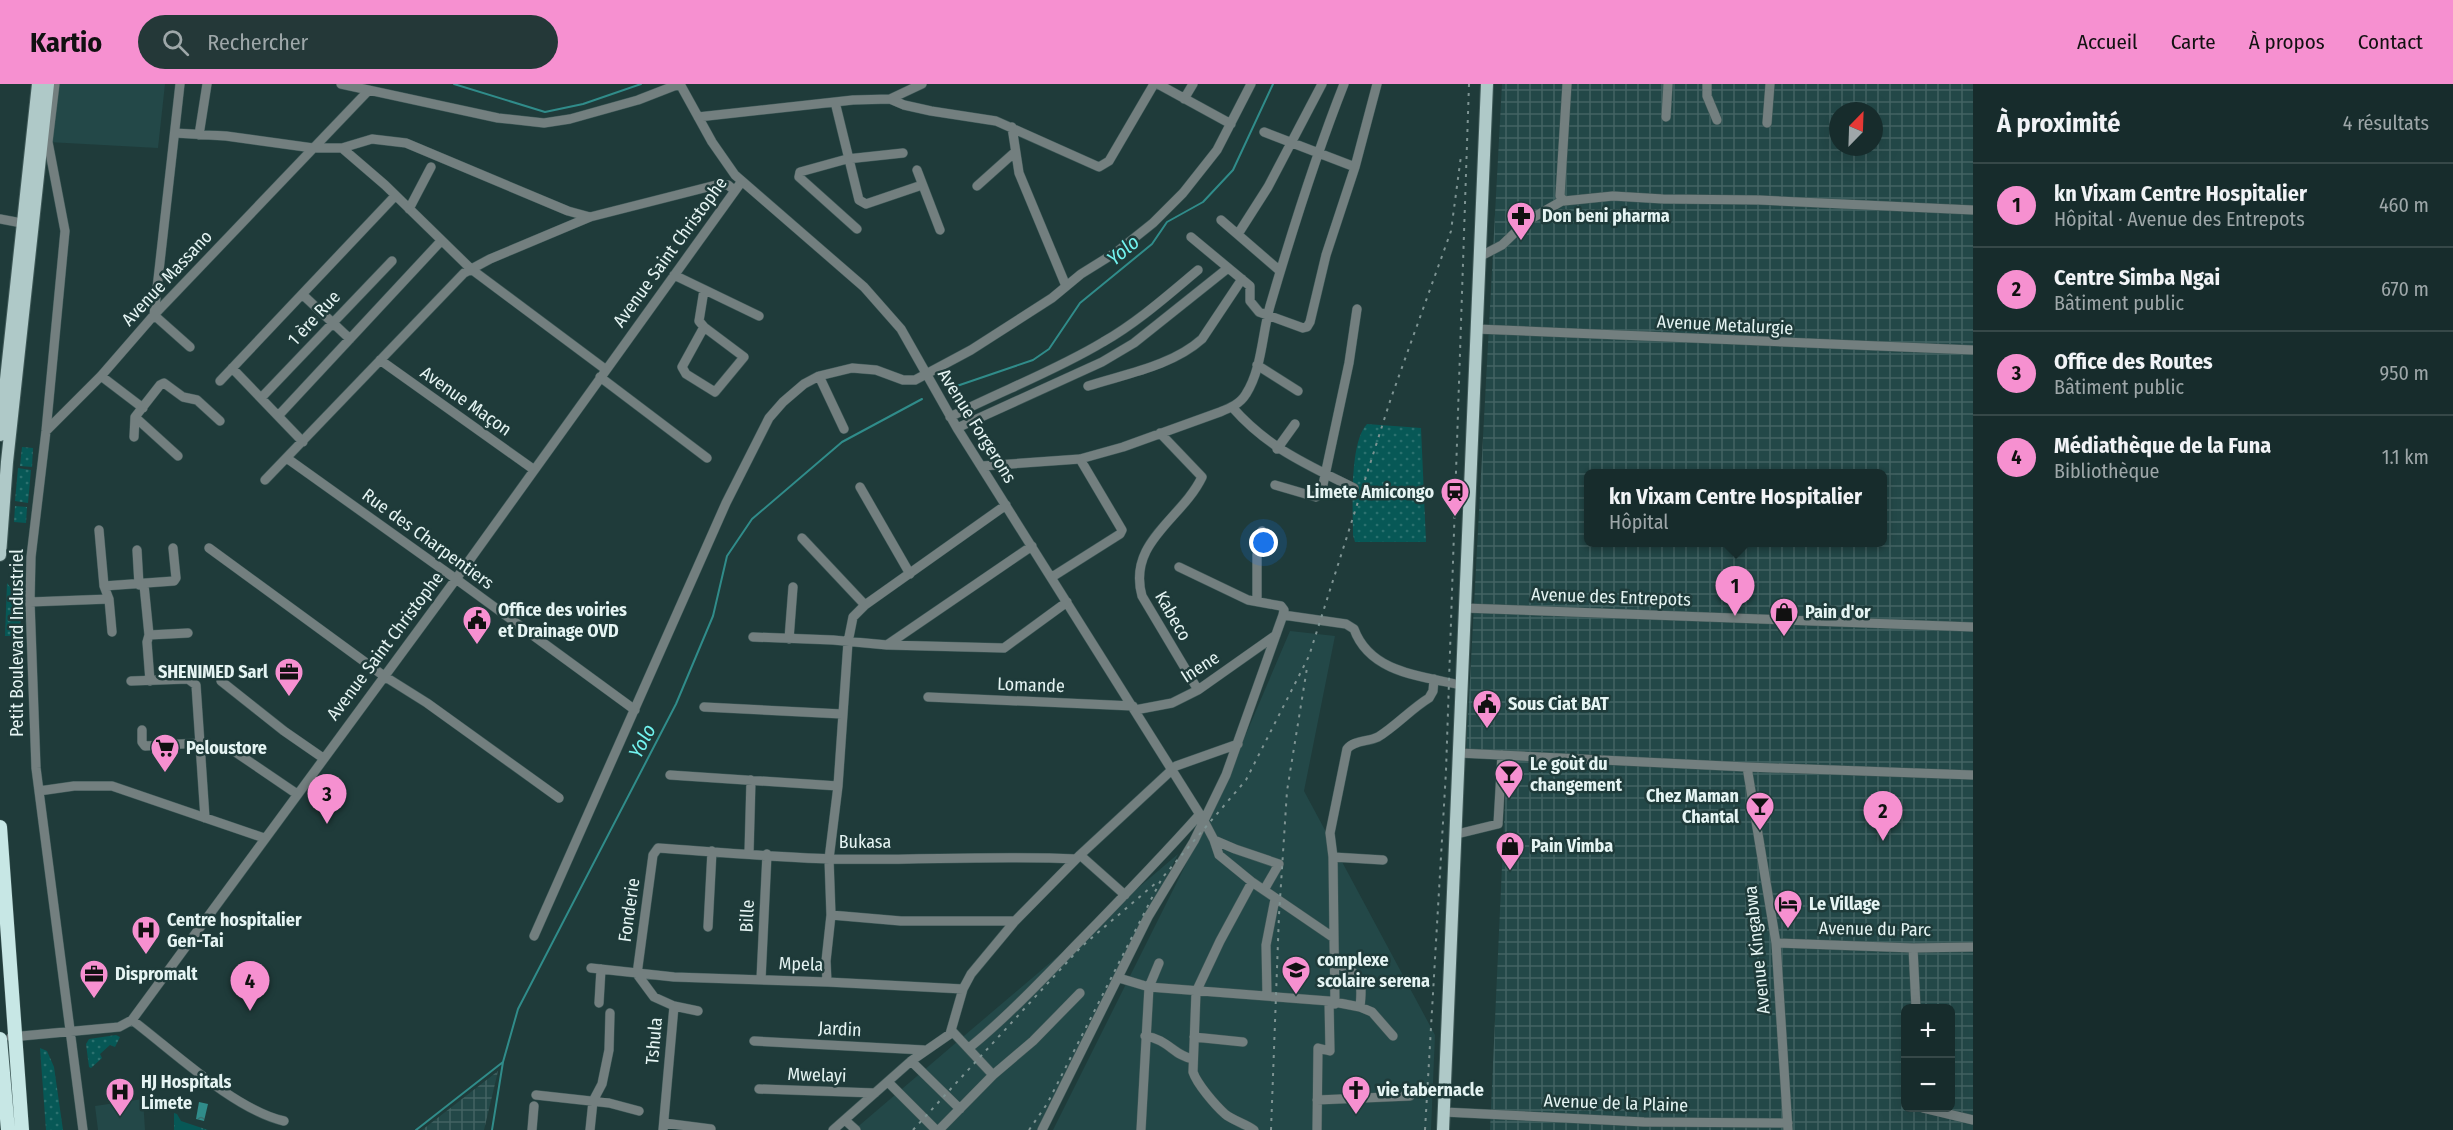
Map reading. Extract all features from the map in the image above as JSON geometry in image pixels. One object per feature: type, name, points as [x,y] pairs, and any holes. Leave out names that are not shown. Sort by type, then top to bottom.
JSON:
[{"type":"highway","points":[[0,827],[22,1130]]},
{"type":"highway","points":[[0,1039],[8,1130]]},
{"type":"main road","points":[[0,555],[38,84]]},
{"type":"main road","points":[[0,435],[27,224],[48,84]]},
{"type":"main road","points":[[1443,1130],[1487,84]]},
{"type":"street","name":"Petit Boulevard Industriel","points":[[55,84],[48,142],[65,231],[46,431],[31,557],[33,729],[52,905],[83,1130]]},
{"type":"street","points":[[180,84],[154,315],[190,347]]},
{"type":"street","points":[[199,135],[207,84]]},
{"type":"street","points":[[341,84],[498,118],[544,123],[570,119],[638,100],[680,84]]},
{"type":"street","name":"Avenue Forgerons","points":[[680,84],[721,156],[742,181],[864,287],[901,328],[950,417],[1202,818],[1219,855],[1275,899],[1334,938]]},
{"type":"street","points":[[698,117],[835,102],[890,99],[922,84]]},
{"type":"street","points":[[1184,99],[1193,84]]},
{"type":"street","points":[[534,936],[588,810],[722,513],[769,418],[804,384],[819,376],[852,368],[876,370],[909,381],[926,375],[1017,322],[1153,223],[1217,150],[1251,84]]},
{"type":"street","points":[[1238,234],[1268,187],[1322,84]]},
{"type":"street","points":[[982,466],[1080,459],[1123,447],[1232,407],[1246,394],[1257,365],[1267,316],[1317,152],[1344,84]]},
{"type":"street","points":[[1191,237],[1250,286],[1250,301],[1254,307],[1267,316],[1303,328],[1309,324],[1326,255],[1355,167],[1377,84]]},
{"type":"street","points":[[1562,201],[1560,196],[1567,84]]},
{"type":"street","points":[[1666,117],[1668,84]]},
{"type":"street","points":[[1707,84],[1707,96],[1717,120]]},
{"type":"street","points":[[1767,123],[1770,84]]},
{"type":"street","points":[[890,99],[904,105],[996,121],[1095,167],[1103,167],[1109,161],[1152,85],[1231,124]]},
{"type":"street","name":"Avenue Massano","points":[[46,431],[369,90]]},
{"type":"street","points":[[835,102],[847,159],[859,200],[864,204],[922,185]]},
{"type":"street","points":[[1012,127],[1015,152],[1023,182],[1066,286]]},
{"type":"street","points":[[1264,132],[1355,167]]},
{"type":"street","points":[[175,133],[282,142],[313,148],[342,148],[372,139],[406,143],[568,211],[590,217]]},
{"type":"street","points":[[342,148],[471,269],[603,373],[651,418],[707,458]]},
{"type":"street","points":[[977,186],[1015,152]]},
{"type":"street","points":[[856,229],[799,177],[802,171],[847,159],[903,153]]},
{"type":"street","points":[[409,209],[431,167]]},
{"type":"street","points":[[917,170],[940,230]]},
{"type":"street","name":"Avenue Saint Christophe","points":[[132,1020],[456,579],[742,181]]},
{"type":"street","points":[[265,480],[288,459],[458,277],[471,269],[590,217],[716,185],[728,185],[735,190]]},
{"type":"street","points":[[220,381],[395,196]]},
{"type":"street","points":[[1479,256],[1502,245],[1527,221],[1562,201],[1569,202],[1583,198],[1613,196],[1759,200],[1973,210]]},
{"type":"street","points":[[0,219],[27,224]]},
{"type":"street","points":[[1221,220],[1280,271]]},
{"type":"street","points":[[279,415],[441,241]]},
{"type":"street","name":"1 ère Rue","points":[[261,398],[392,261]]},
{"type":"street","points":[[957,428],[1102,362],[1134,343],[1228,268]]},
{"type":"street","points":[[950,417],[1104,342],[1160,302],[1198,270]]},
{"type":"street","points":[[674,275],[759,316]]},
{"type":"street","points":[[1088,386],[1160,363],[1195,345],[1202,339],[1242,279]]},
{"type":"street","points":[[704,290],[699,321],[744,357],[715,392],[686,375],[682,368],[704,327]]},
{"type":"street","points":[[303,295],[350,339]]},
{"type":"street","points":[[1275,485],[1316,498],[1321,494],[1349,363],[1356,309]]},
{"type":"street","name":"Avenue Metalurgie","points":[[1476,329],[1973,350]]},
{"type":"street","name":"Avenue Maçon","points":[[380,360],[533,469]]},
{"type":"street","points":[[1257,365],[1298,391]]},
{"type":"street","points":[[232,368],[303,442]]},
{"type":"street","points":[[100,376],[142,408]]},
{"type":"street","points":[[819,376],[844,429]]},
{"type":"street","points":[[134,438],[135,417],[164,383],[183,396],[196,400],[220,421]]},
{"type":"street","points":[[1232,407],[1247,424],[1277,449],[1354,488]]},
{"type":"street","points":[[135,417],[178,456]]},
{"type":"street","points":[[1277,449],[1295,424]]},
{"type":"street","name":"Kabeco","points":[[1160,433],[1202,477],[1143,553],[1139,574],[1142,596],[1198,690]]},
{"type":"street","name":"Rue des Charpentiers","points":[[288,459],[635,710]]},
{"type":"street","points":[[1052,577],[1120,534],[1122,530],[1080,459]]},
{"type":"street","points":[[860,487],[910,574]]},
{"type":"street","points":[[827,982],[826,961],[831,915],[829,859],[838,786],[848,642],[853,617],[865,605],[1006,505]]},
{"type":"street","points":[[99,530],[104,586],[109,599],[112,632]]},
{"type":"street","points":[[1257,600],[1257,555],[1262,531]]},
{"type":"street","points":[[802,538],[865,605]]},
{"type":"street","points":[[887,645],[1032,546]]},
{"type":"street","points":[[104,586],[142,585],[175,580],[173,548]]},
{"type":"street","points":[[209,548],[384,676],[427,703],[559,798]]},
{"type":"street","points":[[137,550],[149,635],[147,642],[150,681]]},
{"type":"street","points":[[1042,1130],[1148,917],[1202,818],[1238,744],[1283,615],[1284,610],[1281,606],[1248,600],[1179,567]]},
{"type":"street","points":[[789,639],[793,587]]},
{"type":"street","points":[[30,602],[109,599]]},
{"type":"street","points":[[753,637],[887,645],[1004,648],[1067,602]]},
{"type":"street","name":"Avenue des Entrepots","points":[[1464,608],[1973,627]]},
{"type":"street","points":[[1283,615],[1346,624],[1354,628],[1360,644],[1373,658],[1396,670],[1461,685]]},
{"type":"street","points":[[149,635],[188,633]]},
{"type":"street","name":"Inene","points":[[1134,708],[1172,703],[1198,690],[1276,635]]},
{"type":"street","points":[[131,681],[188,679],[196,685],[205,818]]},
{"type":"street","points":[[1317,1130],[1318,1048],[1330,1051],[1335,963],[1331,824],[1347,749],[1353,744],[1379,736],[1429,698],[1433,691],[1434,679]]},
{"type":"street","points":[[220,681],[323,758]]},
{"type":"street","name":"Lomande","points":[[928,697],[1134,708]]},
{"type":"street","points":[[704,707],[842,714]]},
{"type":"street","points":[[142,730],[142,742],[145,746],[200,743]]},
{"type":"street","points":[[833,1130],[846,1121],[924,1050],[950,1034],[963,989],[970,974],[1015,921],[1078,857],[1171,770],[1184,762],[1238,744]]},
{"type":"street","points":[[228,747],[297,794]]},
{"type":"street","points":[[1460,753],[1973,775]]},
{"type":"street","points":[[1457,834],[1498,824],[1502,755]]},
{"type":"street","name":"Avenue Kingabwa","points":[[1747,767],[1776,943],[1788,1126]]},
{"type":"street","points":[[670,775],[838,786]]},
{"type":"street","points":[[749,853],[751,780]]},
{"type":"street","points":[[39,790],[74,786],[112,786],[264,838]]},
{"type":"street","points":[[969,1048],[1000,1021],[1202,818]]},
{"type":"street","points":[[1214,840],[1279,864],[1264,890]]},
{"type":"street","name":"Bukasa","points":[[655,850],[658,848],[829,859],[942,860],[1078,857]]},
{"type":"street","name":"Fonderie","points":[[637,974],[655,850]]},
{"type":"street","points":[[708,927],[712,851]]},
{"type":"street","name":"Bille","points":[[761,979],[767,854]]},
{"type":"street","points":[[1078,857],[1125,895]]},
{"type":"street","points":[[1333,857],[1383,860]]},
{"type":"street","points":[[1252,882],[1196,992],[1193,1072],[1196,1080],[1225,1114],[1244,1122],[1254,1130]]},
{"type":"street","points":[[1267,996],[1266,945],[1275,899]]},
{"type":"street","points":[[831,915],[901,921],[1015,921]]},
{"type":"street","name":"Avenue du Parc","points":[[1776,943],[1913,948],[1973,947]]},
{"type":"street","points":[[1913,948],[1916,1004]]},
{"type":"street","points":[[1141,1130],[1149,987],[1159,963]]},
{"type":"street","points":[[1335,963],[1347,968],[1360,980],[1362,987],[1360,1007]]},
{"type":"street","name":"Mpela","points":[[599,1003],[596,969],[637,974],[963,989]]},
{"type":"street","name":"Tshula","points":[[637,974],[654,997],[674,1006],[664,1127]]},
{"type":"street","points":[[1119,978],[1149,987],[1267,996],[1360,1007],[1372,1012],[1393,1036]]},
{"type":"street","points":[[888,1082],[938,1130],[993,1075],[1033,1041],[1080,993]]},
{"type":"street","points":[[674,1006],[698,1011]]},
{"type":"street","points":[[590,1130],[593,1101],[602,1084],[609,1050],[610,1013]]},
{"type":"street","points":[[0,1039],[119,1027],[132,1020],[236,1100],[269,1117],[284,1121]]},
{"type":"street","points":[[952,1030],[993,1075]]},
{"type":"street","points":[[1145,1036],[1161,1039],[1183,1057],[1193,1059]]},
{"type":"street","points":[[1194,1036],[1243,1042]]},
{"type":"street","name":"Jardin","points":[[754,1041],[924,1050]]},
{"type":"street","points":[[911,1061],[960,1109]]},
{"type":"street","name":"Mwelayi","points":[[759,1089],[875,1093]]},
{"type":"street","points":[[536,1095],[593,1101],[639,1112]]},
{"type":"street","points":[[1317,1100],[1410,1096]]},
{"type":"street","points":[[532,1130],[534,1106]]},
{"type":"street","name":"Avenue de la Plaine","points":[[1444,1112],[1788,1126]]},
{"type":"street","points":[[1942,1112],[1973,1120]]},
{"type":"street","points":[[846,1121],[856,1130]]},
{"type":"street","points":[[664,1127],[711,1129]]},
{"type":"shaded area","points":[[55,84],[165,84],[158,148],[48,142]]},
{"type":"shaded area","points":[[1502,84],[1973,84],[1973,1130],[1490,1130],[1507,756],[1466,754]]},
{"type":"shaded area","points":[[1290,631],[1335,636],[1304,791],[1435,1035],[1431,1130],[1053,1130],[1217,802]]},
{"type":"shaded area","points":[[1178,854],[1042,1130],[854,1130],[958,1041]]},
{"type":"shaded area","points":[[498,1071],[484,1130],[422,1130]]},
{"type":"shaded area","name":"HJ Hospitals Limete","points":[[143,1099],[145,1130],[98,1130],[95,1106]]},
{"type":"green space","points":[[1367,424],[1421,428],[1426,542],[1355,542],[1353,476],[1357,446]]},
{"type":"green space","points":[[22,447],[33,448],[32,467],[20,466]]},
{"type":"green space","points":[[18,468],[31,470],[28,503],[15,501]]},
{"type":"green space","points":[[15,506],[27,507],[26,523],[14,522]]},
{"type":"green space","points":[[7,583],[21,601],[20,636],[5,636]]},
{"type":"green space","points":[[116,1035],[120,1037],[115,1047],[110,1045],[100,1054],[102,1058],[91,1068],[89,1067],[86,1044],[89,1039]]},
{"type":"green space","points":[[40,1048],[47,1051],[54,1067],[63,1130],[46,1130]]},
{"type":"green space","points":[[174,1113],[181,1121],[208,1130],[174,1130]]},
{"type":"water","points":[[199,1102],[208,1104],[204,1121],[196,1119]]},
{"type":"waterway","points":[[454,84],[545,112],[583,104],[641,84]]},
{"type":"waterway","name":"Yolo","points":[[948,389],[1033,360],[1049,349],[1080,303],[1152,244],[1167,222],[1203,202],[1233,170],[1273,84]]},
{"type":"waterway","name":"Yolo","points":[[416,1130],[503,1062],[518,1009],[676,704],[713,616],[727,556],[752,519],[842,442],[922,399]]},
{"type":"waterway","points":[[492,1130],[503,1062]]},
{"type":"railway","points":[[1425,1130],[1446,771],[1469,84]]},
{"type":"railway","points":[[1029,1130],[1047,1104],[1162,878],[1246,780],[1309,656],[1391,398],[1451,231],[1461,156]]},
{"type":"railway","points":[[1271,1130],[1279,915],[1287,791],[1307,668]]},
{"type":"railway","points":[[913,1130],[1081,947],[1157,882]]},
{"type":"place","name":"Don beni pharma","points":[[1521,242]]},
{"type":"place","name":"Limete Amicongo","points":[[1455,518]]},
{"type":"place","name":"kn Vixam Centre Hospitalier","points":[[1735,616]]},
{"type":"place","name":"Pain d'or","points":[[1784,638]]},
{"type":"place","name":"Office des voiries et Drainage OVD","points":[[477,646]]},
{"type":"place","name":"SHENIMED Sarl","points":[[289,698]]},
{"type":"place","name":"Sous Ciat BAT","points":[[1487,730]]},
{"type":"place","name":"Peloustore","points":[[165,774]]},
{"type":"place","name":"Le goùt du changement","points":[[1509,800]]},
{"type":"place","name":"Office des Routes","points":[[327,824]]},
{"type":"place","name":"Chez Maman Chantal","points":[[1760,832]]},
{"type":"place","name":"Centre Simba Ngai","points":[[1883,841]]},
{"type":"place","name":"Pain Vimba","points":[[1510,872]]},
{"type":"place","name":"Le Village","points":[[1788,930]]},
{"type":"place","name":"Centre hospitalier Gen-Tai","points":[[146,956]]},
{"type":"place","name":"complexe scolaire serena","points":[[1296,996]]},
{"type":"place","name":"Dispromalt","points":[[94,1000]]},
{"type":"place","name":"Médiathèque de la Funa","points":[[250,1011]]},
{"type":"place","name":"vie tabernacle","points":[[1356,1116]]},
{"type":"place","name":"HJ Hospitals Limete","points":[[120,1118]]}]
